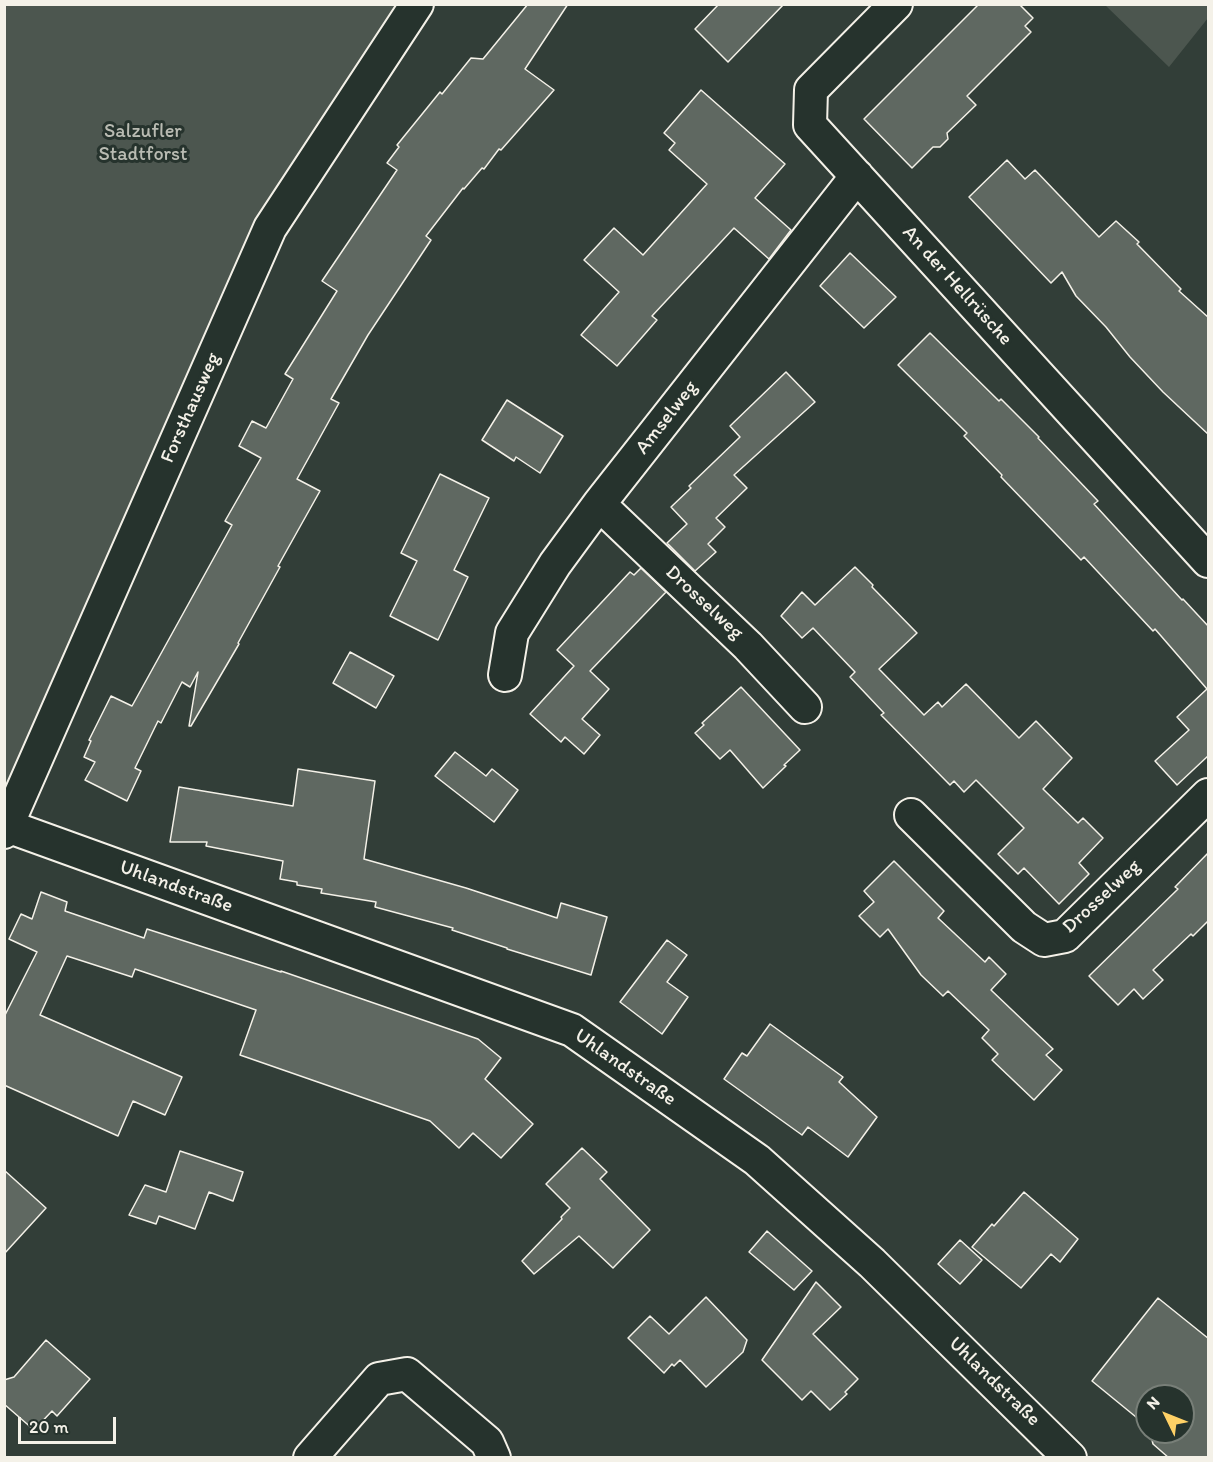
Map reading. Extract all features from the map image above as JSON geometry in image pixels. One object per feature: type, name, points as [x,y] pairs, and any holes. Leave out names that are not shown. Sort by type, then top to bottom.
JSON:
[{"type":"street","name":"Forsthausweg","points":[[6,829],[270,228],[417,4]]},
{"type":"street","name":"An der Hellrüsche","points":[[896,4],[811,90],[810,125],[1209,561]]},
{"type":"street","name":"Amselweg","points":[[505,675],[512,633],[555,564],[599,504],[857,176]]},
{"type":"street","name":"Drosselweg","points":[[599,504],[748,646],[805,707]]},
{"type":"street","name":"Drosselweg","points":[[911,815],[1024,927],[1044,939],[1065,936],[1209,795]]},
{"type":"street","name":"Uhlandstraße","points":[[6,829],[572,1030],[757,1160],[872,1263],[1070,1458]]},
{"type":"street","points":[[310,1458],[379,1379],[406,1374],[487,1442],[494,1458]]},
{"type":"green space","name":"Salzufler Stadtforst","points":[[5,5],[401,5],[261,216],[5,797]]},
{"type":"green space","points":[[1105,5],[1208,5],[1208,18],[1169,67]]},
{"type":"building","points":[[528,4],[568,4],[525,69],[554,90],[501,150],[499,149],[484,169],[482,168],[463,188],[426,236],[431,240],[368,335],[331,399],[339,403],[297,479],[320,491],[278,566],[280,567],[239,644],[191,726],[189,726],[198,672],[190,687],[182,682],[161,723],[158,721],[135,768],[141,771],[127,801],[85,780],[95,762],[84,757],[91,741],[89,740],[111,696],[132,706],[232,525],[225,521],[261,458],[239,446],[252,421],[266,428],[293,379],[285,374],[337,291],[322,281],[397,170],[387,163],[399,147],[397,145],[471,58],[483,59]]},
{"type":"building","points":[[719,4],[784,4],[728,62],[695,29]]},
{"type":"building","points":[[979,4],[1019,4],[1033,18],[1025,26],[1031,32],[967,96],[976,105],[947,133],[948,139],[940,147],[933,147],[912,168],[864,119]]},
{"type":"building","points":[[701,90],[785,164],[755,198],[791,230],[769,259],[734,228],[652,316],[657,320],[617,366],[581,335],[619,292],[584,260],[614,228],[643,255],[707,184],[669,150],[675,143],[664,133]]},
{"type":"building","points":[[1007,160],[1025,179],[1035,170],[1099,237],[1116,221],[1139,242],[1137,244],[1181,289],[1179,291],[1209,318],[1209,435],[1130,357],[1106,327],[1076,296],[1062,272],[1051,283],[969,197]]},
{"type":"building","points":[[850,253],[896,297],[864,328],[820,286]]},
{"type":"building","points":[[930,333],[1039,437],[1098,501],[1094,504],[1209,627],[1209,755],[1177,785],[1155,761],[1189,730],[1177,717],[1207,689],[1155,629],[1153,631],[1084,557],[1081,560],[964,436],[967,433],[898,365]]},
{"type":"building","points":[[786,372],[815,402],[734,475],[747,488],[716,518],[725,527],[708,544],[716,552],[695,571],[667,543],[687,524],[671,507],[691,488],[689,486],[740,437],[730,426]]},
{"type":"building","points":[[507,400],[563,436],[540,473],[516,457],[514,461],[482,440]]},
{"type":"building","points":[[440,474],[489,498],[454,570],[468,577],[438,640],[390,616],[417,561],[401,553]]},
{"type":"building","points":[[855,567],[917,633],[879,669],[924,715],[938,702],[942,707],[966,684],[1019,738],[1036,721],[1072,758],[1043,789],[1078,823],[1083,818],[1103,838],[1079,863],[1089,874],[1059,904],[1024,868],[1018,874],[998,854],[1024,828],[976,780],[964,792],[954,781],[950,785],[881,715],[884,713],[850,677],[855,672],[813,628],[802,638],[781,616],[802,592],[815,605]]},
{"type":"building","points":[[641,568],[666,592],[590,671],[609,689],[582,719],[600,735],[584,754],[565,737],[561,742],[530,714],[574,666],[557,650],[630,572],[634,575]]},
{"type":"building","points":[[350,652],[394,676],[376,708],[333,683]]},
{"type":"building","points":[[741,687],[800,750],[763,788],[730,750],[720,759],[695,733],[704,725],[702,723]]},
{"type":"building","points":[[455,752],[486,776],[492,769],[518,790],[494,822],[435,776]]},
{"type":"building","points":[[298,769],[375,781],[364,859],[466,888],[557,918],[561,903],[607,917],[591,975],[507,949],[452,930],[453,928],[375,907],[376,902],[321,893],[322,889],[297,885],[297,882],[280,879],[283,861],[206,846],[207,842],[170,842],[179,787],[293,806]]},
{"type":"building","points":[[1209,852],[1209,920],[1153,970],[1163,980],[1143,999],[1134,989],[1118,1005],[1089,976],[1178,889],[1175,887]]},
{"type":"building","points":[[894,861],[944,911],[938,918],[985,962],[989,957],[1006,974],[991,990],[1053,1049],[1046,1055],[1062,1070],[1034,1100],[992,1060],[998,1054],[982,1038],[989,1030],[948,991],[943,996],[921,975],[888,929],[880,937],[859,916],[874,902],[864,891]]},
{"type":"building","points":[[41,892],[67,902],[65,911],[144,938],[147,929],[281,971],[478,1039],[501,1058],[485,1079],[533,1124],[501,1158],[473,1133],[459,1148],[430,1121],[240,1055],[256,1010],[135,969],[132,977],[67,956],[40,1015],[182,1077],[165,1115],[133,1101],[118,1136],[4,1085],[4,1017],[37,952],[9,939],[21,914],[32,919]]},
{"type":"building","points":[[667,940],[687,955],[667,982],[688,997],[662,1034],[620,1002]]},
{"type":"building","points":[[770,1024],[843,1077],[839,1082],[877,1117],[848,1157],[808,1127],[802,1135],[724,1079],[742,1053],[747,1056]]},
{"type":"building","points":[[582,1148],[607,1172],[600,1179],[650,1230],[613,1268],[579,1236],[534,1274],[522,1261],[570,1208],[546,1184]]},
{"type":"building","points":[[180,1151],[243,1172],[233,1201],[209,1192],[195,1229],[159,1216],[156,1224],[129,1215],[145,1185],[166,1192]]},
{"type":"building","points":[[4,1170],[46,1208],[4,1254]]},
{"type":"building","points":[[1024,1192],[1078,1239],[1060,1262],[1051,1254],[1021,1288],[972,1247]]},
{"type":"building","points":[[767,1231],[812,1271],[794,1290],[749,1252]]},
{"type":"building","points":[[960,1240],[982,1260],[960,1284],[938,1264]]},
{"type":"building","points":[[816,1282],[841,1307],[813,1334],[858,1379],[845,1392],[847,1394],[830,1410],[811,1391],[802,1400],[762,1360]]},
{"type":"building","points":[[706,1297],[747,1340],[743,1352],[706,1387],[680,1360],[674,1366],[672,1364],[664,1373],[628,1338],[650,1316],[669,1334]]},
{"type":"building","points":[[1158,1298],[1209,1339],[1209,1458],[1169,1458],[1153,1444],[1195,1444],[1195,1384],[1135,1384],[1135,1416],[1092,1381]]},
{"type":"building","points":[[46,1340],[90,1379],[57,1416],[52,1411],[34,1430],[4,1404],[4,1380],[14,1377]]}]
